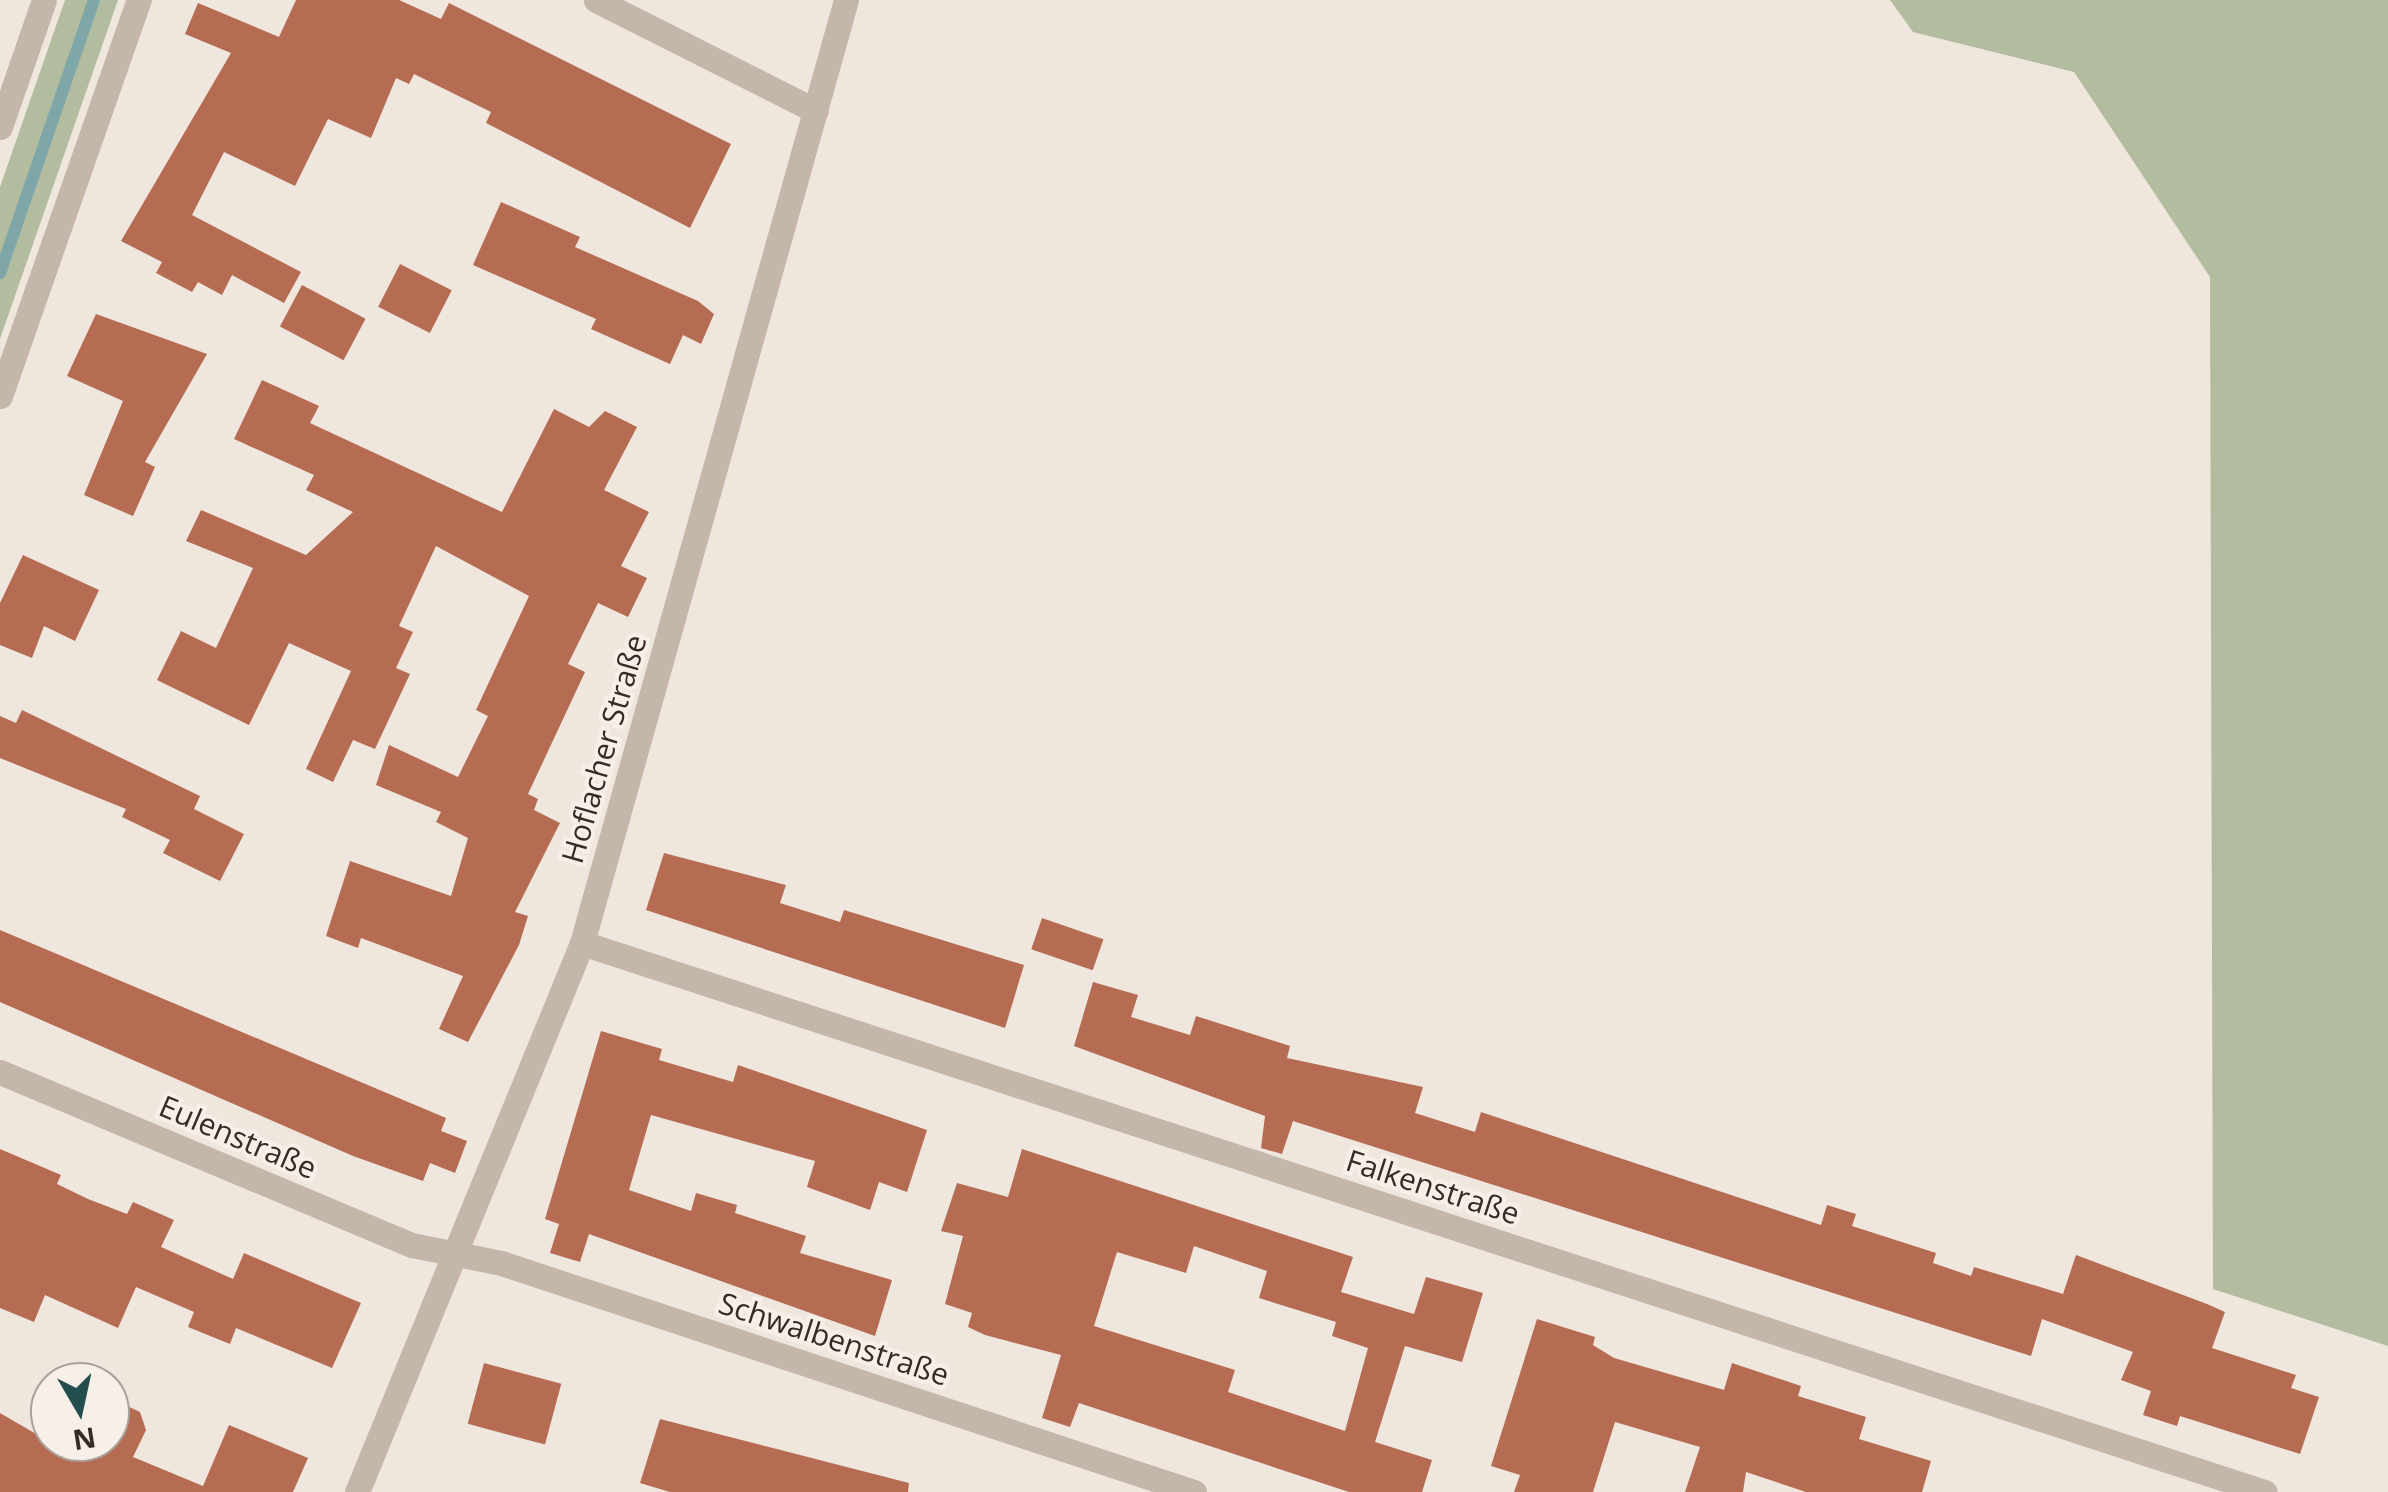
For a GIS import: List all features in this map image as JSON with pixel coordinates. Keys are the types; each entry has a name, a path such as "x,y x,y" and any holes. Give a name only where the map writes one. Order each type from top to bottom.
{"street":[{"path":"0,128 44,0"},
{"path":"0,396 139,0"},
{"path":"596,0 816,111"},
{"name":"Hoflacher Straße","path":"357,1492 582,943 846,0"},
{"name":"Falkenstraße","path":"582,943 2265,1492"},
{"name":"Eulenstraße","path":"0,1072 412,1245 454,1252"},
{"name":"Schwalbenstraße","path":"454,1252 1194,1492"}],"green space":[{"path":"65,0 118,0 0,339 0,187"},
{"path":"1890,0 2388,0 2388,1346 2213,1289 2210,277 2074,72 1913,32"}],"building":[{"path":"296,0 399,0 441,19 449,3 731,144 690,228 486,123 491,112 414,74 409,84 396,78 371,138 328,119 295,186 224,152 192,215 301,272 284,303 232,275 222,295 198,282 192,292 156,273 162,262 121,241 231,53 185,34 198,3 279,37"},
{"path":"501,202 580,237 575,247 698,301 714,314 701,344 683,335 670,364 591,329 596,319 473,265"},
{"path":"400,264 452,290 430,333 378,307"},
{"path":"302,285 366,319 344,360 280,326"},
{"path":"96,314 207,354 145,462 155,467 133,516 84,495 123,401 67,376"},
{"path":"262,380 319,406 310,423 502,512 554,409 589,427 605,411 637,427 604,490 649,512 621,566 647,578 628,617 598,603 568,664 585,672 528,794 538,799 534,810 560,823 515,912 528,916 519,945 468,1042 439,1029 463,976 361,938 358,948 326,936 350,861 451,896 468,838 436,822 441,812 376,785 389,745 458,777 488,716 476,710 529,596 436,546 399,626 413,632 396,668 410,674 375,749 353,740 333,782 306,769 351,671 289,643 249,725 157,680 181,631 216,648 253,568 186,541 201,510 306,555 353,512 306,490 314,475 234,439"},
{"path":"23,555 99,590 75,641 44,626 32,658 0,645 0,603"},
{"path":"22,710 200,796 194,809 244,834 220,881 163,853 170,840 122,817 126,809 0,758 0,716 16,723"},
{"path":"664,853 786,885 780,903 840,922 844,910 1024,965 1005,1028 646,910"},
{"path":"1042,918 1103,939 1093,970 1031,949"},
{"path":"0,930 446,1118 441,1131 467,1141 455,1173 430,1163 423,1181 353,1156 0,1002"},
{"path":"1093,982 1138,995 1131,1017 1190,1035 1196,1016 1290,1046 1287,1058 1423,1087 1415,1113 1475,1132 1481,1112 1821,1225 1827,1205 1856,1214 1852,1226 1936,1253 1933,1263 1971,1276 1974,1267 2063,1294 2076,1255 2207,1304 2225,1312 2212,1348 2296,1375 2291,1388 2319,1397 2300,1454 2180,1416 2177,1426 2143,1415 2151,1391 2121,1380 2133,1352 2042,1319 2031,1356 1293,1121 1282,1154 1261,1148 1265,1116 1074,1046"},
{"path":"601,1031 662,1049 659,1060 733,1082 738,1065 927,1130 907,1192 879,1182 870,1210 807,1187 815,1161 651,1115 629,1190 691,1211 696,1193 737,1205 735,1213 806,1236 800,1253 892,1280 875,1336 589,1234 580,1262 550,1253 559,1224 545,1219"},
{"path":"0,1149 61,1175 57,1184 88,1199 127,1214 133,1202 174,1220 161,1247 233,1279 244,1253 361,1303 332,1368 236,1328 230,1344 188,1327 194,1312 136,1287 118,1328 45,1295 34,1322 0,1308"},
{"path":"1022,1149 1353,1257 1341,1292 1414,1314 1426,1277 1483,1293 1462,1362 1405,1346 1375,1442 1432,1460 1422,1492 1349,1492 1079,1403 1070,1427 1042,1418 1061,1355 985,1335 968,1327 972,1313 945,1304 963,1236 941,1231 957,1183 1008,1197","holes":["1194,1246 1267,1271 1259,1298 1336,1322 1332,1336 1368,1348 1345,1431 1228,1392 1235,1370 1094,1326 1117,1252 1186,1273"]},
{"path":"1537,1319 1595,1337 1593,1345 1614,1358 1724,1390 1732,1363 1801,1386 1798,1396 1866,1417 1859,1439 1931,1461 1922,1492 1806,1492 1746,1472 1743,1492 1685,1492 1700,1447 1615,1422 1593,1492 1514,1492 1520,1475 1491,1466"},
{"path":"484,1363 561,1384 545,1445 468,1424"},
{"path":"130,1407 140,1412 146,1430 133,1457 203,1486 229,1425 308,1458 293,1492 0,1492 0,1413 30,1430 30,1462 130,1462"},
{"path":"660,1419 909,1483 908,1492 670,1492 640,1483"}],"waterway":[{"path":"0,273 94,0"}]}
